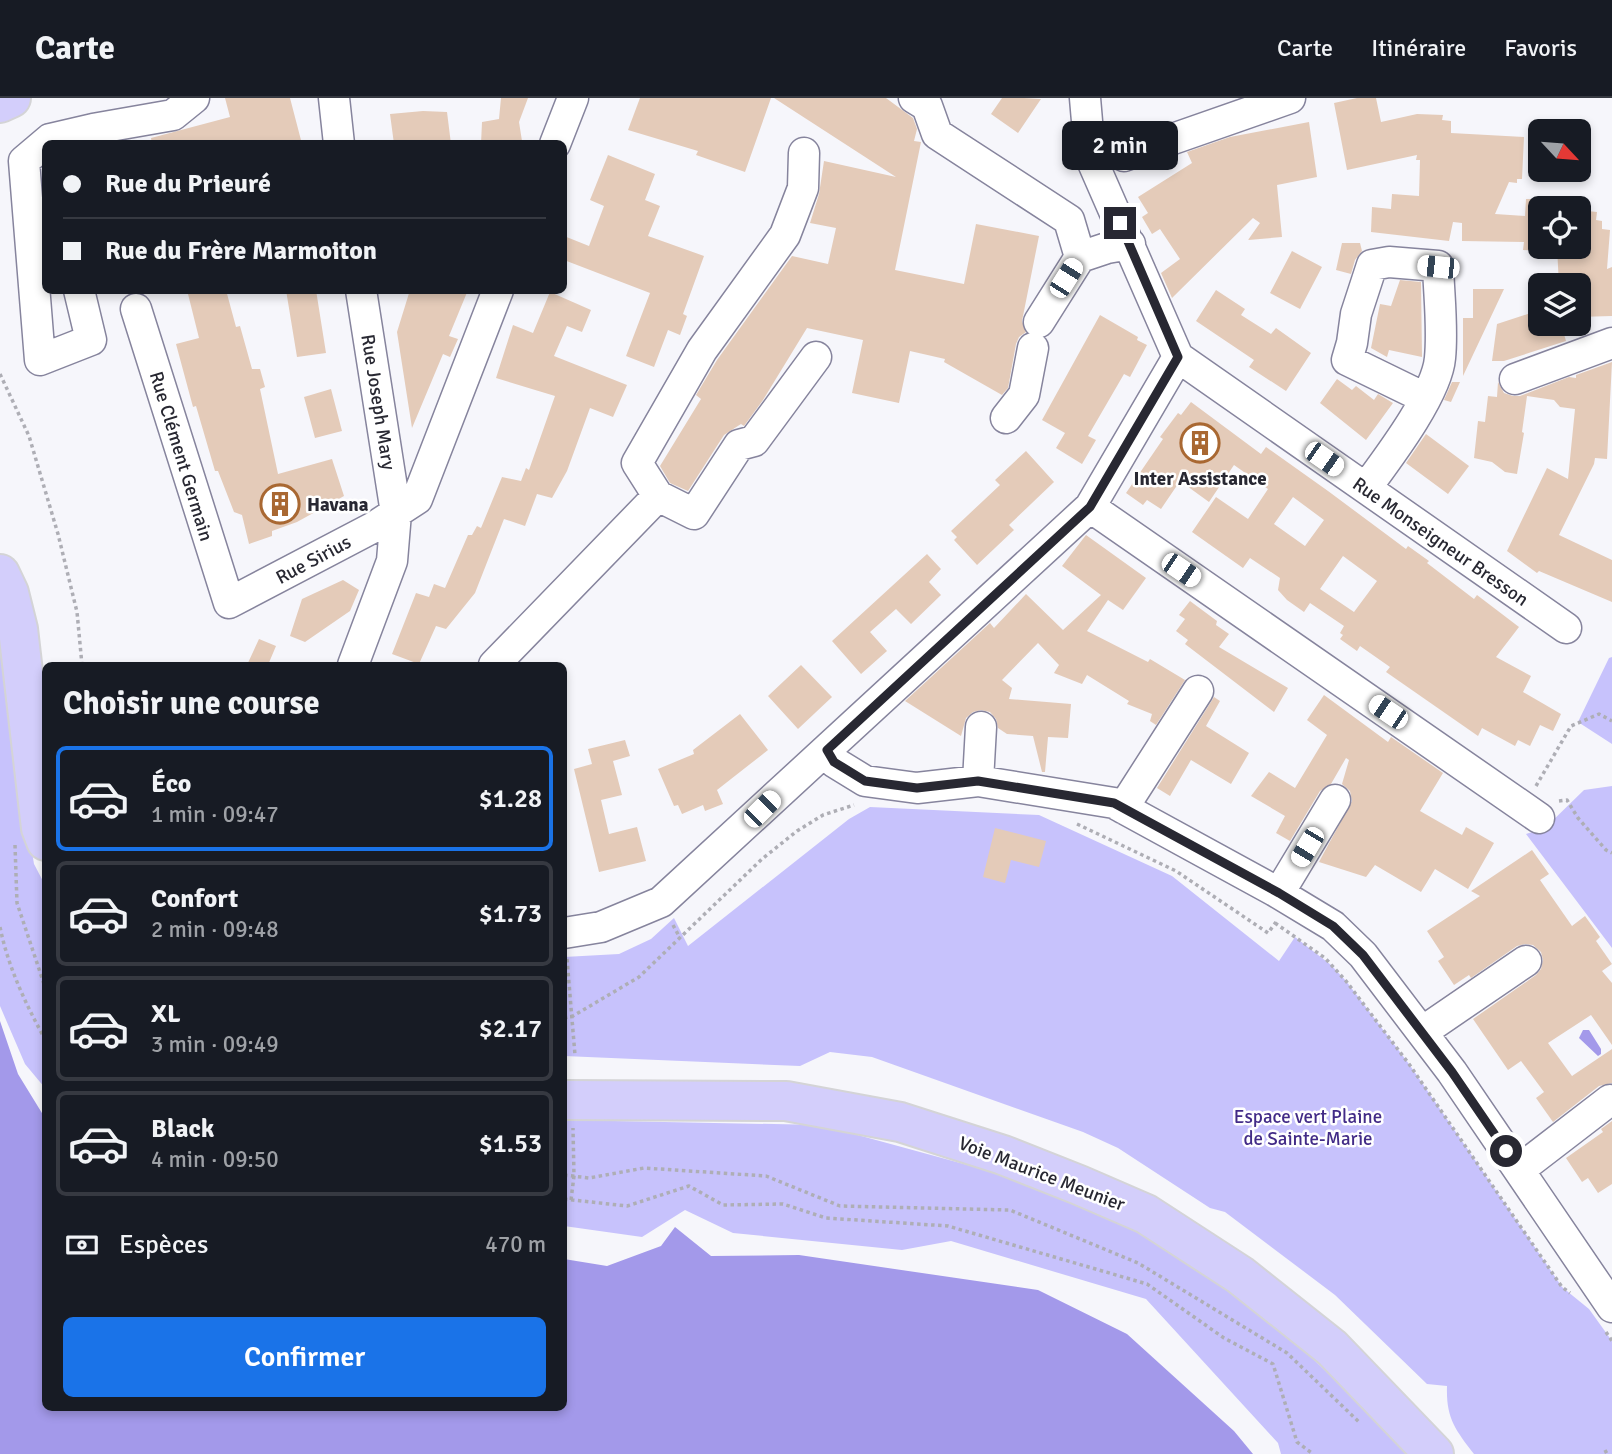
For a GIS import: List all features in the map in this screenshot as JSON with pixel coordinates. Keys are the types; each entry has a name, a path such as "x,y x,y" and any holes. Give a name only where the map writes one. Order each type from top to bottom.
{"main road":[{"path":"0,103 11,98"},
{"path":"0,575 9,593 18,629 42,831"},
{"name":"Voie Maurice Meunier","path":"568,1110 786,1101 900,1122 1003,1155 1079,1185 1146,1214 1240,1275 1332,1348 1434,1454"}],"street":[{"path":"60,140 95,136 173,115 194,98"},
{"path":"334,98 339,140"},
{"path":"557,140 573,98"},
{"path":"914,98 927,106 937,134 1069,220 1080,257"},
{"path":"567,944 661,902 1090,507 1178,357 1090,156 1085,98"},
{"path":"1101,180 1124,156 1290,98"},
{"path":"1088,132 1124,156"},
{"path":"42,148 24,161 39,288 40,360 91,340 80,294"},
{"path":"804,153 803,188 785,235 702,350 637,463 659,496 694,514 739,444 754,441 816,357"},
{"path":"1006,418 1024,395 1036,335 1080,257 1130,244"},
{"path":"1366,488 1400,442 1425,398 1440,360 1438,267 1389,262 1372,265 1356,314 1347,360 1425,398"},
{"name":"Rue Joseph Mary","path":"354,662 392,561 396,513 362,294"},
{"name":"Rue Sirius","path":"229,603 417,499 496,294"},
{"name":"Rue Clément Germain","path":"136,309 229,603"},
{"path":"1515,379 1612,343"},
{"name":"Rue Monseigneur Bresson","path":"1178,357 1566,628"},
{"path":"497,662 659,496"},
{"path":"1090,507 1532,812"},
{"path":"1123,808 1198,691"},
{"path":"978,781 981,727"},
{"path":"827,750 834,762 864,793"},
{"path":"775,796 819,783 864,793 978,781 1114,803 1281,905 1333,926 1363,955 1452,1072 1519,1170 1608,1319"},
{"path":"1281,905 1335,800"},
{"path":"1422,1032 1526,961"},
{"path":"1519,1170 1611,1100"}],"path":[{"path":"0,374 29,436 58,534 77,612 82,662"},
{"path":"1532,812 1552,756 1571,726 1599,715 1612,721"},
{"path":"567,1017 639,977 762,859 797,831 823,815 850,806 864,793"},
{"path":"1532,812 1567,800 1578,818 1612,853"},
{"path":"1070,821 1107,836 1176,871 1268,933 1281,905 1346,981 1409,1064 1562,1287 1574,1296"},
{"path":"0,927 5,951 42,1034"},
{"path":"567,963 575,1055"},
{"path":"568,1110 574,1176 571,1200"},
{"path":"567,1175 589,1178 644,1168 766,1176 840,1206 1010,1210 1138,1263 1287,1353 1363,1426"},
{"path":"567,1199 628,1206 688,1186 723,1205 783,1204 826,1218 948,1226 1147,1284 1224,1338 1273,1364 1297,1442 1312,1454"},
{"path":"1608,1319 1612,1340"}],"green space":[{"path":"0,629 34,864 42,879 42,1084 25,1064 0,1006"},
{"path":"1612,657 1612,744 1578,722 1609,658"},
{"path":"1612,786 1612,948 1526,834 1545,828 1584,790"},
{"name":"Espace vert Plaine de Sainte-Marie","path":"870,807 1039,815 1172,876 1279,961 1295,937 1331,965 1409,1064 1562,1287 1589,1309 1612,1341 1612,1454 1474,1454 1453,1423 1448,1407 1447,1386 1427,1384 1335,1295 1225,1212 1210,1208 1118,1148 1083,1132 872,1057 830,1052 800,1066 567,1056 567,957 619,954 651,939 674,918 688,946 849,819"},
{"path":"567,1120 821,1125 1078,1195 1254,1302 1412,1454 1281,1454 1278,1443 1146,1299 951,1241 902,1250 733,1233 685,1210 642,1237 567,1226"}],"shaded area":[{"path":"0,1021 18,1074 42,1113 42,1411 567,1411 567,1259 607,1266 661,1246 675,1227 711,1256 799,1255 1038,1290 1127,1334 1234,1431 1253,1454 0,1454"},
{"path":"1583,1030 1589,1030 1601,1049 1598,1056 1579,1038"}],"building":[{"path":"225,98 290,98 301,140 151,140 151,138 230,117"},
{"path":"501,98 528,98 519,122 522,140 481,140 482,122 499,119"},
{"path":"640,98 771,98 745,172 696,155 698,151 628,130"},
{"path":"774,98 886,98 913,118 917,129 914,141 921,142 895,270 964,284 976,224 1039,236 1022,321 1026,332 1019,337 1016,344 1008,388 1002,395 944,362 945,359 910,351 899,403 852,393 863,340 807,328 763,400 744,426 741,424 724,435 688,491 670,483 660,466 701,399 696,395 717,360 792,256 828,264 836,228 810,223 819,194 824,161 896,177"},
{"path":"1002,98 1041,99 1018,133 991,114"},
{"path":"1357,98 1376,98 1381,122 1417,114 1443,115 1442,120 1451,121 1451,133 1524,137 1522,179 1517,179 1517,183 1509,182 1495,214 1525,216 1528,199 1528,250 1523,250 1524,242 1462,241 1462,223 1453,222 1449,241 1371,232 1372,207 1391,209 1392,194 1419,196 1420,160 1416,160 1417,155 1347,170 1334,103"},
{"path":"447,112 450,140 393,140 390,114"},
{"path":"1309,122 1317,177 1277,185 1282,237 1248,240 1260,223 1253,218 1172,298 1161,273 1180,259 1160,229 1152,234 1142,217 1148,213 1138,197 1192,163 1187,152 1230,137"},
{"path":"608,155 655,174 645,200 660,206 648,236 704,256 683,314 687,316 680,335 668,330 654,367 626,356 650,293 567,261 567,237 589,246 604,206 590,200"},
{"path":"1591,211 1597,212 1596,220 1602,221 1602,229 1610,230 1607,269 1612,267 1612,316 1591,317 1591,273 1558,273 1558,259 1591,259"},
{"path":"1342,243 1360,243 1362,251 1355,260 1351,274 1336,270"},
{"path":"1292,251 1322,267 1300,309 1270,293"},
{"path":"1400,280 1421,282 1422,357 1389,350 1387,357 1371,348 1380,304 1391,306"},
{"path":"1473,289 1504,289 1463,376 1463,318 1473,318"},
{"path":"1216,290 1245,309 1241,315 1271,334 1276,328 1311,353 1286,391 1249,367 1254,360 1196,321"},
{"path":"188,294 227,294 236,327 240,326 252,369 260,369 265,387 260,389 278,474 332,459 344,496 297,522 272,531 272,536 249,544 242,515 234,512 218,471 215,471 196,406 193,407 176,344 199,338"},
{"path":"287,294 317,294 326,353 297,357"},
{"path":"409,294 466,294 449,336 458,339 450,357 443,354 412,428 397,332"},
{"path":"549,294 591,310 582,332 567,326 554,356 627,385 613,417 590,408 567,471 552,498 537,494 525,526 504,519 475,593 446,629 436,626 420,662 392,654 416,593 429,597 434,584 445,588 468,535 472,535 477,526 481,528 502,477 521,481 526,468 529,470 555,396 496,378 513,325 533,333"},
{"path":"1528,314 1528,336 1565,336 1566,341 1504,361 1492,361 1497,324"},
{"path":"1100,315 1147,345 1130,377 1124,374 1088,436 1096,440 1082,464 1056,448 1065,433 1042,420"},
{"path":"1612,362 1607,459 1595,458 1559,535 1612,560 1612,602 1539,571 1537,573 1507,551 1547,468 1568,479 1575,409 1560,407 1554,400 1527,396 1517,474 1505,472 1492,462 1474,458 1478,421 1485,422 1488,396 1497,397 1498,382 1504,393 1520,396 1569,377 1576,378 1576,375"},
{"path":"1337,379 1352,390 1356,386 1374,400 1378,394 1393,403 1366,440 1320,403"},
{"path":"1452,382 1460,382 1451,402 1444,400"},
{"path":"331,389 342,431 315,438 304,397"},
{"path":"1191,402 1261,454 1266,447 1406,549 1408,546 1429,561 1427,563 1474,599 1477,595 1519,627 1496,657 1531,676 1523,692 1561,714 1553,731 1540,725 1530,746 1518,740 1515,746 1482,728 1478,736 1386,672 1390,667 1360,646 1357,651 1340,639 1344,626 1310,603 1304,612 1287,600 1278,590 1280,578 1250,558 1243,568 1192,532 1216,497 1248,519 1268,489 1234,465 1209,502 1180,481 1161,509 1147,500 1143,505 1126,493 1163,439 1160,437 1178,413 1181,415","holes":["1293,497 1324,520 1305,546 1274,524","1343,556 1377,581 1354,612 1320,589"]},
{"path":"1426,434 1469,466 1448,494 1406,463"},
{"path":"1026,451 1054,482 1009,525 1014,530 977,565 954,540 957,537 951,531 1000,485 995,480"},
{"path":"1086,535 1146,578 1123,610 1108,600 1087,631 1148,662 1150,659 1185,680 1156,725 1150,721 1152,714 1127,704 1129,701 1087,675 1082,684 1054,673 1059,665 1038,643 1002,680 1012,688 1009,699 1071,704 1068,738 1048,737 1045,772 1042,772 1033,736 1007,734 998,728 996,719 990,712 973,712 966,718 961,736 905,701 990,623 994,628 1026,594 1063,630 1101,595 1062,566"},
{"path":"927,554 941,569 929,582 941,595 911,624 896,609 870,632 887,651 861,674 832,641"},
{"path":"343,580 359,590 350,611 305,642 290,636 302,599"},
{"path":"1190,601 1217,621 1216,625 1229,634 1219,647 1288,688 1274,712 1185,644 1188,640 1176,631 1185,619 1179,615"},
{"path":"259,639 276,646 269,662 248,662"},
{"path":"801,665 832,697 798,729 768,696"},
{"path":"1324,695 1388,742 1391,737 1443,773 1420,811 1462,835 1466,827 1494,843 1468,889 1435,869 1421,892 1375,865 1366,877 1319,862 1352,801 1350,791 1342,784 1349,760 1346,758 1331,784 1320,791 1290,841 1276,833 1285,816 1251,796 1269,772 1295,788 1327,735 1307,720"},
{"path":"1214,697 1220,701 1206,726 1249,753 1231,784 1191,760 1170,796 1157,788"},
{"path":"740,714 768,750 717,790 723,804 705,811 703,805 682,814 678,805 674,806 658,769 694,754 693,750"},
{"path":"625,740 630,756 613,761 622,795 601,800 609,834 637,827 646,861 599,872 574,769 592,764 588,749"},
{"path":"995,828 1046,841 1039,867 1011,860 1005,883 983,877"},
{"path":"1532,850 1549,874 1540,880 1572,926 1585,916 1600,937 1596,941 1612,964 1602,971 1612,983 1612,1045 1591,1015 1548,1043 1572,1076 1612,1049 1612,1083 1599,1086 1553,1122 1536,1098 1544,1092 1521,1061 1508,1070 1473,1019 1536,975 1543,960 1541,952 1533,945 1517,946 1471,978 1469,975 1454,985 1438,961 1444,957 1427,931 1480,896 1471,891"},
{"path":"1612,1121 1612,1184 1598,1193 1588,1178 1582,1182 1566,1158 1603,1132 1601,1129"}],"place":[{"name":"Inter Assistance","path":"1200,443"},
{"name":"Havana","path":"280,504"}],"route":[{"path":"1120,223 1178,357 1090,507 827,750 834,762 865,781 917,788 978,781 1114,803 1279,893 1333,926 1363,955 1452,1072 1506,1151"}]}
